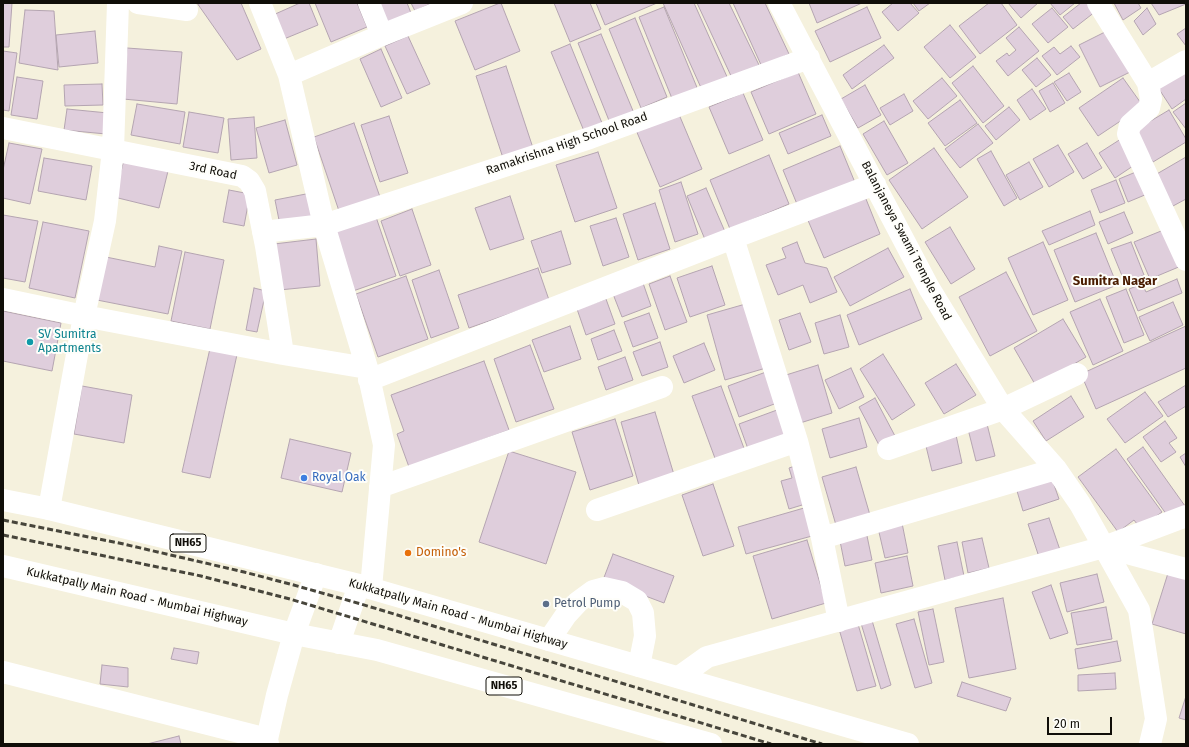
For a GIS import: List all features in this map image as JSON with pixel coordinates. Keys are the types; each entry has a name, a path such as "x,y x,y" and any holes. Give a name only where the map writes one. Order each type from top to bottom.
{"main road":[{"path":"49,509 84,316 104,221 112,150 118,3"},
{"path":"138,3 187,10"},
{"path":"260,3 290,75 324,225 368,374 384,445 380,487 365,587 339,643"},
{"path":"370,3 382,35"},
{"path":"290,75 382,35 462,3"},
{"name":"Balanjaneya Swami Temple Road","path":"779,3 929,288 1003,408 1056,469 1080,504 1139,610 1156,719 1150,744"},
{"path":"1098,3 1148,83 1151,99 1149,108 1130,125 1128,134 1186,260"},
{"name":"Ramakrishna High School Road","path":"262,232 324,225 590,138 809,58"},
{"path":"1148,83 1186,61"},
{"name":"3rd Road","path":"3,128 242,176 249,181 255,191 283,354"},
{"path":"3,299 283,354 368,374 875,184"},
{"path":"733,238 797,441 822,538 839,621"},
{"path":"888,449 1003,408 1077,374"},
{"path":"380,487 662,387"},
{"path":"597,510 797,441"},
{"path":"822,538 1056,469"},
{"name":"Kukkatpally Main Road - Mumbai Highway","path":"3,500 49,509 365,587 908,744"},
{"path":"679,677 707,657 1104,547 1186,516"},
{"path":"1104,547 1186,569"},
{"name":"Kukkatpally Main Road - Mumbai Highway","path":"3,566 294,634 377,650 711,744"},
{"path":"3,672 267,742 277,695 294,634 316,574"},
{"path":"550,640 566,615 578,602 593,591 604,588 622,592 637,600 643,613 645,636 639,666"}],"building":[{"path":"3,3 12,3 9,47 3,47"},
{"path":"197,3 241,3 261,49 237,60"},
{"path":"300,3 309,3 318,25 284,39 273,15"},
{"path":"315,3 357,3 367,27 331,42"},
{"path":"376,3 407,3 411,13 384,24"},
{"path":"411,3 432,3 415,11"},
{"path":"500,3 520,51 475,70 455,21"},
{"path":"554,3 590,3 601,29 570,42"},
{"path":"596,3 657,3 605,25"},
{"path":"663,3 694,3 728,79 702,90"},
{"path":"697,3 729,3 759,65 732,78"},
{"path":"733,3 765,3 789,54 762,67"},
{"path":"809,3 862,3 817,23"},
{"path":"893,3 910,3 919,13 898,31 882,12"},
{"path":"913,3 930,3 919,11"},
{"path":"989,3 1001,3 1017,25 980,54 959,26"},
{"path":"1008,3 1038,3 1021,18"},
{"path":"1050,3 1075,3 1060,15"},
{"path":"1081,3 1096,3 1100,8 1073,29 1063,17"},
{"path":"1114,3 1138,3 1141,8 1123,20"},
{"path":"1151,3 1186,3 1186,4 1159,15"},
{"path":"664,7 698,90 673,101 639,17"},
{"path":"867,7 881,38 830,62 815,31"},
{"path":"1052,8 1068,27 1048,43 1032,24"},
{"path":"1147,8 1156,24 1143,35 1134,21"},
{"path":"25,10 54,11 58,70 19,63"},
{"path":"635,18 667,97 641,108 609,29"},
{"path":"950,25 976,57 950,78 924,47"},
{"path":"1019,27 1039,51 1008,76 996,61 1007,53 1009,56 1016,50 1006,38"},
{"path":"1186,28 1186,46 1177,34"},
{"path":"1109,30 1130,72 1100,87 1079,45"},
{"path":"95,31 98,63 59,67 56,35"},
{"path":"601,34 636,118 612,128 578,43"},
{"path":"408,36 430,84 407,94 385,46"},
{"path":"570,44 602,123 584,131 551,52"},
{"path":"884,45 894,58 852,89 843,75"},
{"path":"1071,46 1080,57 1057,75 1042,56 1054,47 1060,54"},
{"path":"127,48 182,52 177,104 123,99"},
{"path":"381,49 402,98 381,107 360,59"},
{"path":"3,51 17,53 9,111 3,110"},
{"path":"1037,58 1051,75 1036,87 1022,70"},
{"path":"506,66 533,148 503,158 476,76"},
{"path":"973,66 1004,106 983,123 952,83"},
{"path":"1182,69 1186,74 1186,99 1172,109 1157,86"},
{"path":"798,72 816,114 769,134 751,92"},
{"path":"1069,73 1081,92 1067,101 1054,82"},
{"path":"17,77 43,81 37,119 11,115"},
{"path":"942,78 957,96 928,119 913,101"},
{"path":"1123,78 1143,106 1098,136 1079,108"},
{"path":"1053,83 1065,103 1050,112 1039,91"},
{"path":"102,84 103,105 65,106 64,85"},
{"path":"865,85 881,115 858,128 841,99"},
{"path":"1032,89 1046,109 1030,120 1017,100"},
{"path":"743,93 763,140 729,154 709,107"},
{"path":"904,94 913,111 890,125 880,108"},
{"path":"960,100 977,123 945,146 928,123"},
{"path":"1186,103 1186,129 1173,112"},
{"path":"137,104 185,112 180,144 131,135"},
{"path":"1009,107 1020,120 996,140 985,126"},
{"path":"67,109 108,113 106,134 64,130"},
{"path":"1169,110 1186,139 1186,142 1153,162 1134,131"},
{"path":"189,112 224,118 218,153 183,147"},
{"path":"678,112 702,169 660,187 636,130"},
{"path":"822,115 831,136 788,154 779,133"},
{"path":"389,116 408,173 380,182 361,125"},
{"path":"254,117 257,158 231,160 228,119"},
{"path":"285,120 297,165 269,173 256,128"},
{"path":"884,121 908,163 887,175 863,134"},
{"path":"354,123 380,197 339,211 314,137"},
{"path":"978,124 993,143 960,168 945,149"},
{"path":"1124,137 1139,162 1115,178 1099,153"},
{"path":"9,143 42,149 30,204 3,198 3,170"},
{"path":"1087,143 1102,168 1083,179 1068,154"},
{"path":"1058,145 1074,172 1049,187 1033,159"},
{"path":"840,146 856,185 799,209 783,170"},
{"path":"934,148 968,197 922,229 889,180"},
{"path":"991,151 1017,198 1004,206 977,159"},
{"path":"598,152 617,208 575,222 556,165"},
{"path":"769,155 789,204 730,229 710,180"},
{"path":"1186,157 1186,199 1173,206 1155,175"},
{"path":"44,158 92,166 86,200 38,191"},
{"path":"124,160 168,171 159,208 114,197"},
{"path":"1029,162 1043,187 1020,200 1006,175"},
{"path":"1143,169 1152,192 1128,202 1119,179"},
{"path":"1116,180 1125,203 1100,213 1091,190"},
{"path":"681,182 698,234 675,242 659,190"},
{"path":"706,188 726,234 706,242 687,196"},
{"path":"229,190 250,194 244,226 223,222"},
{"path":"311,193 316,217 280,225 275,200"},
{"path":"864,194 880,234 824,258 807,218"},
{"path":"510,196 524,239 490,250 475,208"},
{"path":"655,203 670,249 638,260 623,214"},
{"path":"412,209 431,265 400,276 381,221"},
{"path":"1090,211 1095,225 1049,245 1042,231"},
{"path":"1124,212 1133,233 1108,244 1099,222"},
{"path":"375,214 396,276 353,291 331,229"},
{"path":"3,215 38,221 25,282 3,278"},
{"path":"616,218 629,257 603,266 590,226"},
{"path":"43,222 89,231 75,298 29,288"},
{"path":"950,227 975,269 951,284 925,242"},
{"path":"1166,229 1181,266 1150,279 1134,242"},
{"path":"561,231 571,264 542,273 531,241"},
{"path":"1096,233 1117,285 1075,302 1054,250"},
{"path":"316,239 320,286 279,290 274,244"},
{"path":"797,242 805,263 827,268 837,292 810,303 803,285 778,295 766,265 786,258 782,248"},
{"path":"1043,242 1068,300 1033,315 1008,258"},
{"path":"1131,242 1144,275 1125,283 1111,249"},
{"path":"159,246 182,251 168,314 97,300 106,257 155,267"},
{"path":"888,248 904,277 850,306 834,277"},
{"path":"185,252 224,260 210,329 171,321"},
{"path":"712,266 725,305 690,317 677,278"},
{"path":"538,268 549,300 469,328 458,295"},
{"path":"439,270 459,328 431,338 412,280"},
{"path":"1006,272 1037,331 990,356 959,297"},
{"path":"406,276 428,339 378,357 356,294"},
{"path":"670,276 687,322 665,330 649,284"},
{"path":"1177,279 1182,293 1138,311 1129,289 1142,284 1146,292"},
{"path":"643,283 651,306 622,317 613,294"},
{"path":"254,288 266,291 257,332 246,330"},
{"path":"910,289 922,319 859,345 847,315"},
{"path":"1126,289 1144,335 1124,343 1106,297"},
{"path":"606,299 615,324 586,335 577,309"},
{"path":"1100,299 1123,351 1093,365 1070,312"},
{"path":"1173,302 1183,325 1150,341 1139,317"},
{"path":"749,303 766,368 725,380 707,315"},
{"name":"SV Sumitra Apartments","path":"3,311 61,323 52,371 3,361"},
{"path":"649,313 658,338 633,347 624,322"},
{"path":"800,313 811,342 789,350 779,320"},
{"path":"840,315 849,347 824,354 815,323"},
{"path":"1063,319 1086,357 1036,386 1014,348"},
{"path":"570,326 581,359 544,372 532,340"},
{"path":"1186,326 1186,368 1096,409 1081,374"},
{"path":"614,330 622,351 598,360 591,339"},
{"path":"660,342 668,367 642,376 633,352"},
{"path":"704,343 715,370 684,383 673,356"},
{"path":"211,344 238,350 210,478 182,472"},
{"path":"530,345 554,409 516,422 494,359"},
{"path":"883,354 915,405 892,420 860,369"},
{"path":"625,357 633,380 606,390 598,367"},
{"path":"484,361 509,430 409,467 397,434 404,431 391,395"},
{"path":"956,364 976,395 944,414 925,383"},
{"path":"818,365 832,413 800,423 786,375"},
{"path":"851,368 864,397 839,409 825,380"},
{"path":"766,372 777,403 739,417 728,386"},
{"path":"1186,385 1186,406 1168,417 1158,402"},
{"path":"82,386 132,395 124,443 74,434"},
{"path":"721,386 745,451 716,461 692,396"},
{"path":"1145,392 1163,416 1125,443 1107,419"},
{"path":"1071,396 1084,417 1046,441 1033,421"},
{"path":"875,398 895,436 879,445 859,407"},
{"path":"777,410 786,435 748,449 739,424"},
{"path":"655,412 675,478 640,489 621,422"},
{"path":"859,418 867,447 830,458 822,429"},
{"path":"615,419 633,476 590,490 572,432"},
{"path":"1165,421 1177,438 1169,443 1176,452 1161,462 1143,437"},
{"path":"987,424 995,456 976,461 968,429"},
{"path":"956,435 962,463 932,471 925,442"},
{"path":"290,439 351,453 342,492 281,478"},
{"path":"1143,447 1185,506 1169,518 1127,459"},
{"path":"1116,449 1162,512 1140,528 1134,520 1118,532 1078,477"},
{"path":"509,451 576,472 546,564 479,542"},
{"path":"1186,453 1186,467 1180,457"},
{"path":"801,464 812,502 789,509 781,481 792,478 789,468"},
{"path":"856,467 872,522 838,532 822,477"},
{"path":"1052,479 1059,499 1023,511 1017,491"},
{"path":"713,484 734,546 703,556 682,495"},
{"path":"804,508 812,536 746,554 738,527"},
{"path":"1049,518 1060,550 1039,557 1028,524"},
{"path":"902,523 908,553 885,558 878,528"},
{"path":"866,531 872,560 845,566 839,536"},
{"path":"982,538 989,568 968,573 962,542"},
{"path":"807,540 826,603 772,619 753,556"},
{"path":"957,542 964,576 945,580 938,546"},
{"path":"613,554 674,576 664,603 603,580"},
{"path":"907,556 913,586 881,593 875,563"},
{"path":"1169,570 1186,575 1186,634 1152,624"},
{"path":"1097,574 1104,602 1067,612 1060,583"},
{"path":"1051,585 1068,633 1050,639 1032,592"},
{"path":"1003,598 1016,669 969,678 955,608"},
{"path":"1106,607 1112,639 1077,645 1071,613"},
{"path":"933,609 944,662 929,665 918,612"},
{"path":"871,617 891,685 881,689 860,620"},
{"path":"914,619 932,683 915,688 896,624"},
{"path":"858,624 876,686 857,691 839,629"},
{"path":"1117,641 1121,661 1078,669 1075,649"},
{"path":"174,648 199,652 197,664 171,659"},
{"path":"102,665 128,668 128,687 100,684"},
{"path":"1115,673 1116,689 1078,691 1078,675"},
{"path":"962,682 1011,698 1006,711 957,696"},
{"path":"1186,696 1186,720 1179,718"},
{"path":"179,736 181,744 147,744"}],"railway":[{"path":"3,520 119,543 290,584 361,604 822,744"},
{"path":"3,535 201,576 290,599 771,744"}],"place":[{"name":"SV Sumitra Apartments","path":"30,342"},
{"name":"Royal Oak","path":"304,478"},
{"name":"Domino's","path":"408,553"},
{"name":"Petrol Pump","path":"546,604"}],"district":[{"name":"Sumitra Nagar","path":"1115,281"}]}
